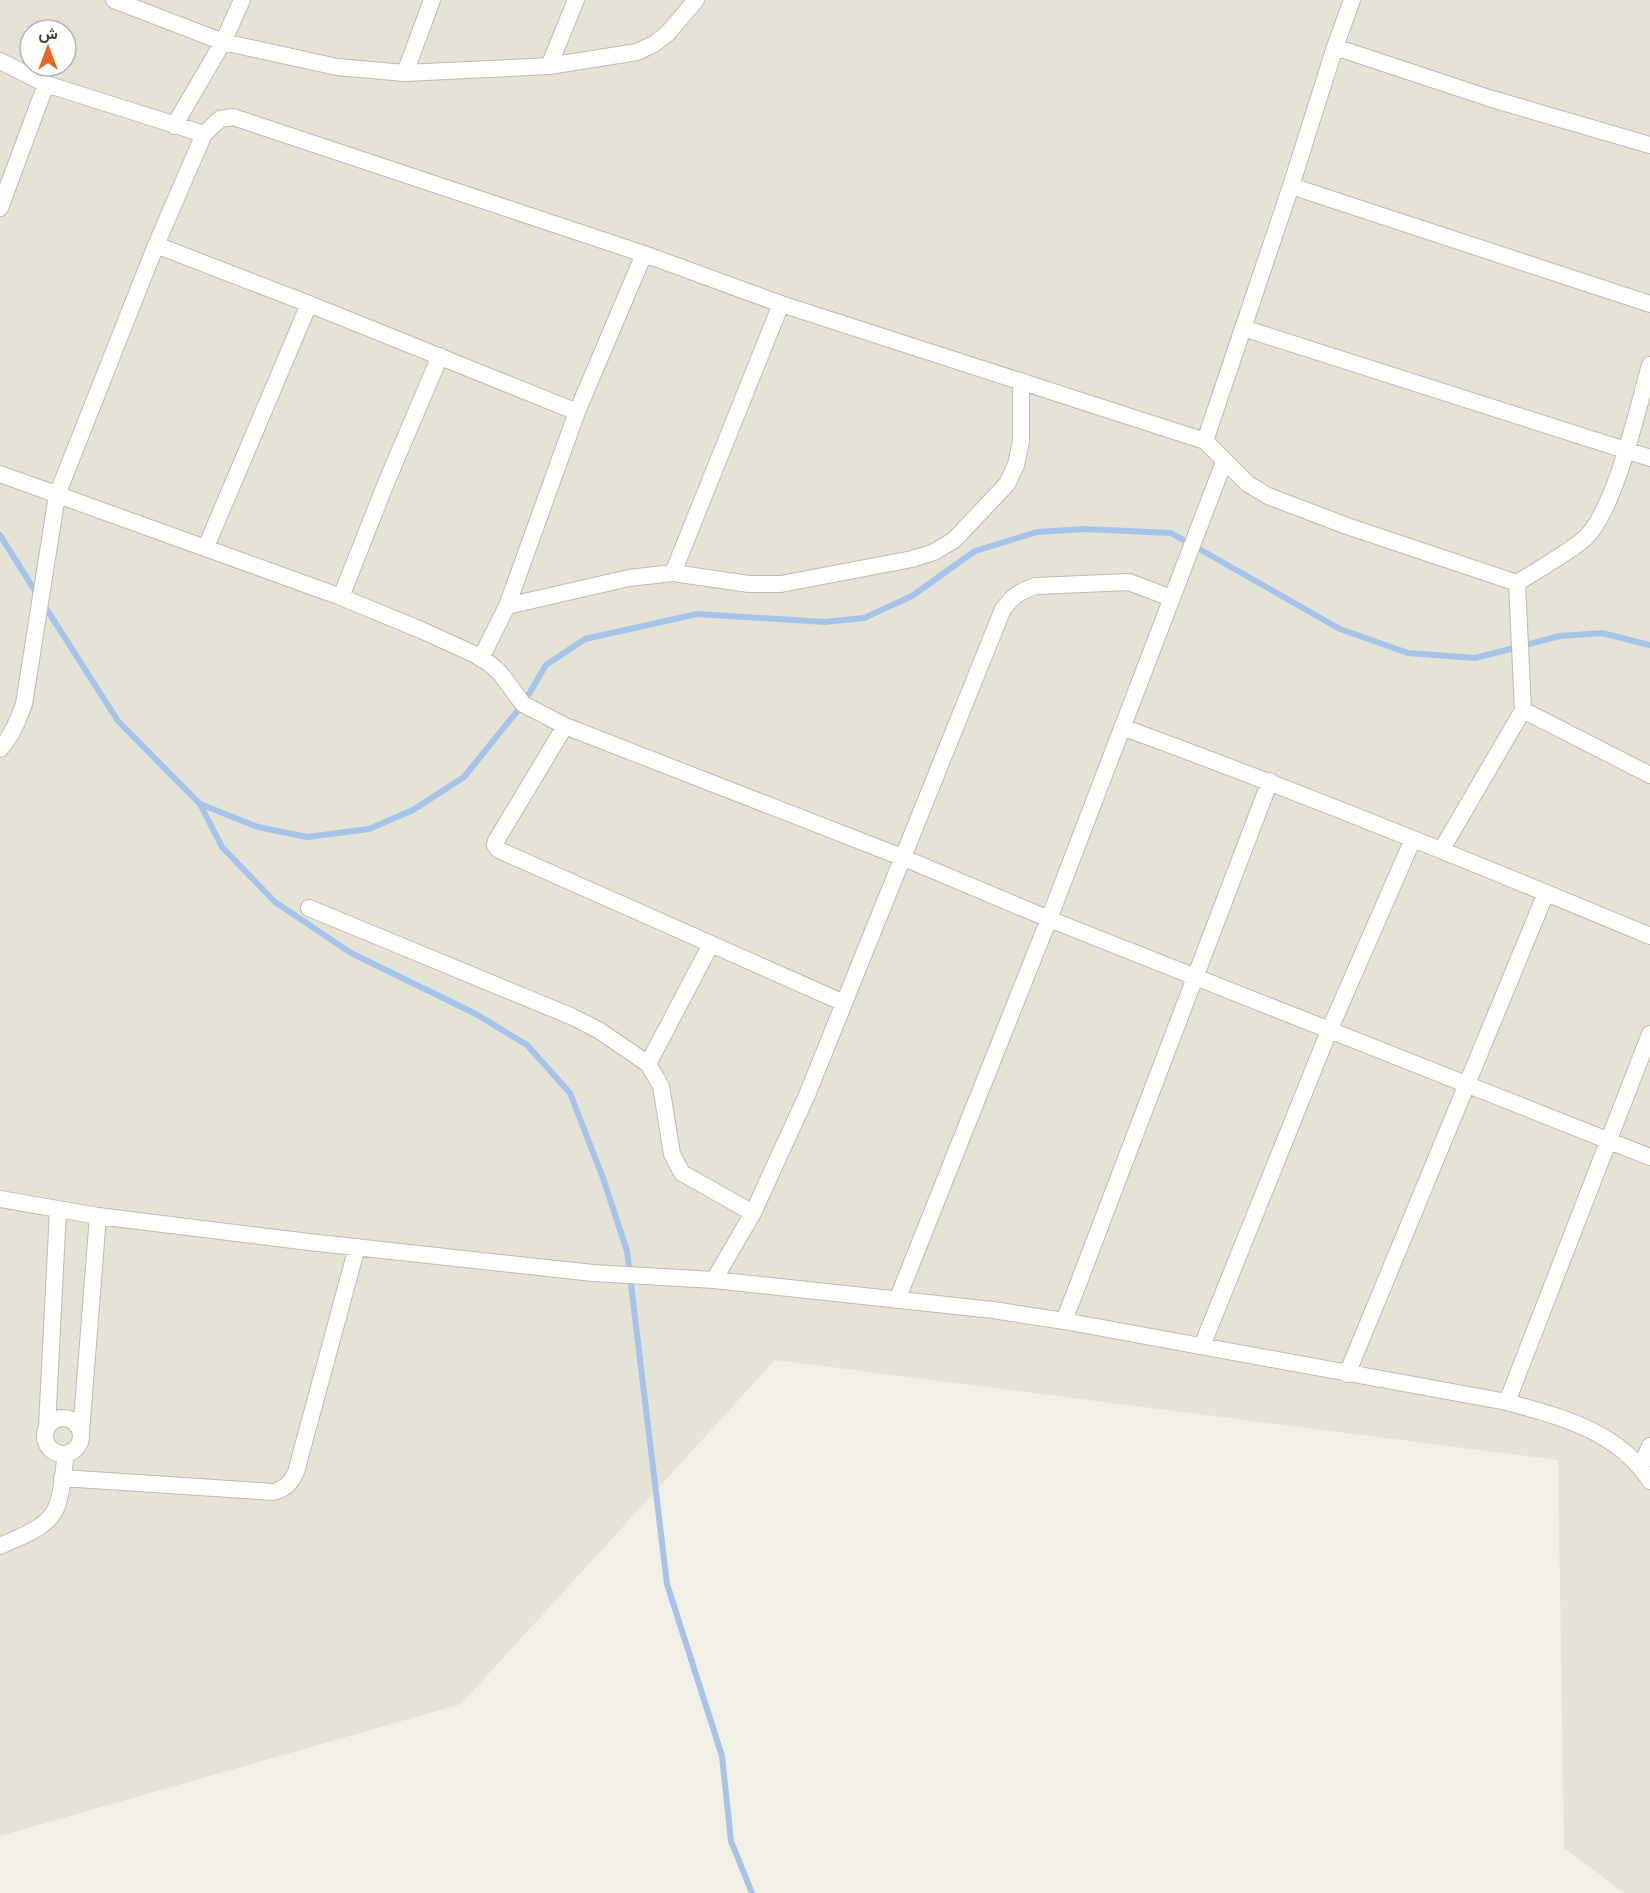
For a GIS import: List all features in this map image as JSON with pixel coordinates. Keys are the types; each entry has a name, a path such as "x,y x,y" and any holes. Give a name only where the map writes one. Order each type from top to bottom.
{"street":[{"path":"114,0 223,42 337,67 405,73 549,66 637,52 654,44 668,33 696,0"},
{"path":"174,126 223,42 242,0"},
{"path":"405,73 432,0"},
{"path":"549,66 576,0"},
{"path":"1205,441 1352,0"},
{"path":"1335,47 1492,99 1650,145"},
{"path":"0,62 46,84 204,134"},
{"path":"0,208 46,84"},
{"path":"0,749 8,741 24,704 57,495 156,245 204,134 220,119 233,117 644,254 781,304 1205,441 1248,484 1268,496 1347,526 1517,583"},
{"path":"1291,186 1650,304"},
{"path":"156,245 577,412"},
{"path":"481,658 507,606 577,412 644,254"},
{"path":"206,548 309,304"},
{"path":"673,573 781,304"},
{"path":"1243,328 1650,458"},
{"path":"341,597 440,356"},
{"path":"1517,583 1584,539 1596,524 1607,503 1625,451 1650,365"},
{"path":"507,606 629,578 673,573 749,584 781,584 912,560 934,552 954,540 1007,484 1016,465 1021,441 1021,381"},
{"path":"897,1300 1048,919 1224,462"},
{"path":"0,474 341,597 421,630 481,658 500,673 523,704 565,726 904,858 1048,919 1650,1157"},
{"path":"714,1280 753,1213 807,1095 1004,609 1011,598 1035,586 1119,582 1138,585 1171,598"},
{"path":"1442,849 1523,710 1517,583"},
{"path":"1523,710 1650,776"},
{"path":"565,726 496,841 497,848 843,1003"},
{"path":"1122,727 1270,781 1442,849 1650,936"},
{"path":"1064,1321 1270,781"},
{"path":"1202,1346 1329,1030 1413,839"},
{"path":"1347,1374 1546,893"},
{"path":"309,908 573,1017 648,1064 661,1086 672,1154 682,1173 753,1213"},
{"path":"648,1064 711,944"},
{"path":"1507,1402 1650,1034"},
{"path":"0,1199 98,1216 357,1247 593,1273 714,1280 993,1310 1064,1321 1507,1402 1593,1430 1641,1466 1650,1481"},
{"path":"58,1210 45,1440 48,1446 59,1454 66,1454 78,1447 81,1433 98,1216"},
{"path":"62,1478 274,1492 285,1489 296,1472 357,1247"},
{"path":"47,1427 58,1418 66,1418 78,1426 81,1433"},
{"path":"1641,1466 1650,1446"},
{"path":"0,1546 37,1528 54,1512 58,1504 66,1454"}],"shaded area":[{"path":"0,0 1650,0 1650,1893 1625,1893 1564,1848 1558,1460 775,1360 461,1704 0,1836"}],"waterway":[{"path":"200,804 258,827 307,837 369,829 413,810 464,777 523,704 546,665 585,639 697,614 825,622 864,618 912,596 975,551 1037,532 1084,529 1171,533 1340,629 1408,653 1475,658 1560,636 1602,633 1650,645"},
{"path":"0,535 37,594"},
{"path":"44,605 118,721 200,804 222,847 275,902 351,953 476,1014 527,1045 570,1093 603,1178 627,1251 667,1584 722,1756 731,1841 752,1893"}]}
